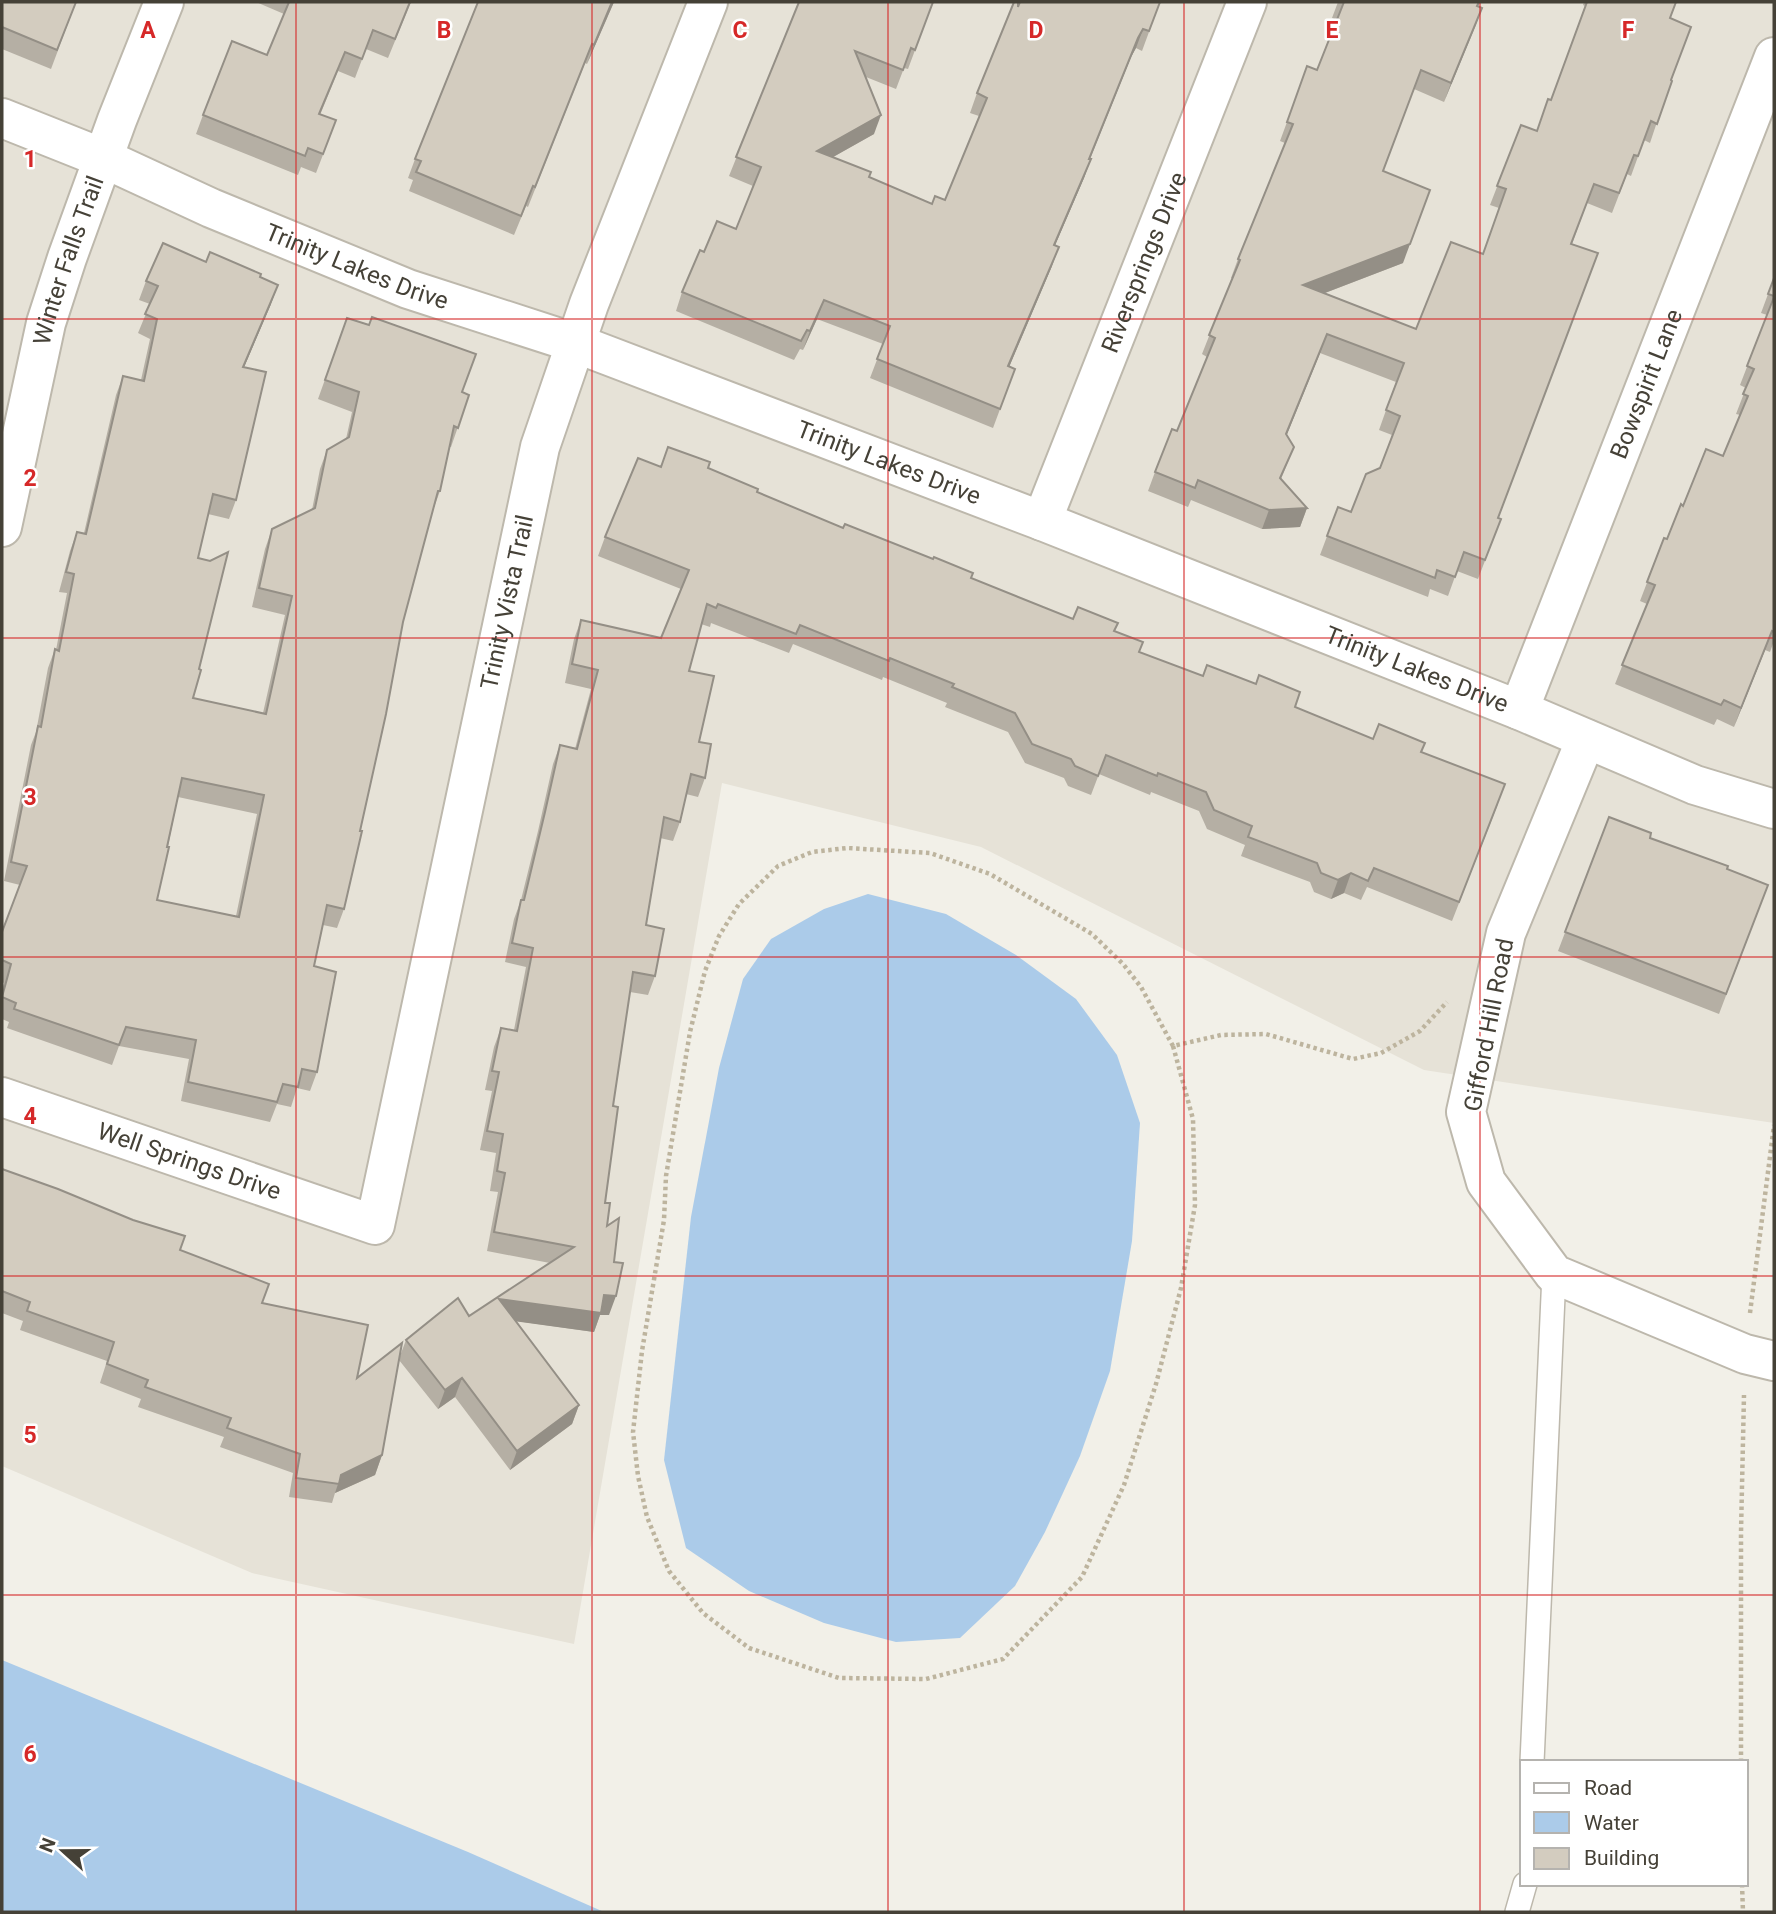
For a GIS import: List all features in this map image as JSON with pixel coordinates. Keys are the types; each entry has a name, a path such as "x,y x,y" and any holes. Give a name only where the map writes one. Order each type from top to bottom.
{"street":[{"name":"Winter Falls Trail","path":"2,527 46,323 117,120 164,2"},
{"name":"Trinity Vista Trail","path":"375,1225 540,447 575,343 708,2"},
{"name":"Riversprings Drive","path":"1042,522 1247,2"},
{"name":"Bowspirit Lane","path":"1519,710 1774,57"},
{"name":"Trinity Lakes Drive","path":"2,118 105,159 211,208 408,289 575,343 1042,522 1519,710 1695,785 1774,809"},
{"name":"Gifford Hill Road","path":"1554,1274 1486,1182 1466,1112 1506,933 1586,739"},
{"name":"Well Springs Drive","path":"2,1097 375,1225"},
{"path":"1554,1274 1759,1358"}],"lane":[{"path":"1532,1760 1554,1274"},
{"path":"1517,1912 1524,1886"}],"path":[{"path":"847,848 930,853 990,874 1092,934 1123,964 1141,987 1173,1046 1193,1119 1195,1205 1181,1288 1156,1384 1124,1485 1082,1577 1003,1659 926,1679 839,1678 749,1648 703,1613 669,1571 647,1517 638,1476 633,1432 642,1351 664,1220 666,1176 690,1032 705,971 719,936 739,904 778,866 813,852 847,848"},
{"path":"1173,1046 1221,1035 1266,1034 1353,1059 1381,1053 1420,1031 1453,996"},
{"path":"1741,1760 1741,1532 1759,1358 1774,1125"},
{"path":"1742,1886 1743,1912"}],"shaded area":[{"path":"2,2 1774,2 1774,1123 1424,1070 981,847 722,783 574,1644 252,1573 2,1466"}],"water":[{"path":"868,894 946,914 1016,955 1076,999 1117,1055 1140,1123 1132,1241 1110,1371 1080,1456 1045,1532 1015,1586 960,1638 896,1642 824,1623 749,1591 686,1548 664,1460 691,1217 719,1068 743,979 771,939 824,909"},
{"path":"2,1660 468,1852 604,1912 2,1912"}],"building":[{"path":"2,2 76,2 57,50 2,27"},
{"path":"289,2 410,2 395,39 373,30 362,59 345,52 319,114 336,120 323,154 308,148 305,156 203,115 232,41 267,55"},
{"path":"478,2 612,2 521,216 416,172 421,161 415,159"},
{"path":"799,2 933,2 915,50 911,48 903,70 855,51 881,115 817,151 871,172 869,177 932,204 935,196 945,200 987,98 977,93 1014,2 1018,2 1018,7 1020,2 1160,2 1149,31 1143,29 1138,38 1054,245 1059,247 1008,366 1015,369 1000,409 877,359 890,326 824,300 810,331 807,330 801,341 682,292 700,250 704,252 717,221 736,229 761,167 736,157"},
{"path":"1344,2 1479,2 1477,6 1482,8 1451,83 1421,70 1383,171 1430,190 1410,244 1303,285 1416,329 1451,242 1483,254 1506,189 1497,186 1521,125 1537,131 1587,2 1676,2 1670,18 1691,27 1657,124 1651,121 1638,156 1634,155 1619,193 1594,184 1571,244 1598,253 1498,518 1501,519 1485,560 1464,552 1455,577 1437,570 1435,578 1327,536 1338,507 1351,512 1366,474 1380,468 1400,416 1386,410 1404,363 1327,334 1286,434 1294,447 1280,478 1307,508 1269,510 1198,480 1195,488 1155,472 1172,429 1177,431 1215,338 1209,335 1293,124 1287,122 1307,66 1317,70"},
{"path":"163,243 206,262 210,252 261,274 260,277 278,285 243,367 266,372 236,500 213,494 198,558 210,561 228,552 193,698 266,714 292,596 259,588 272,529 315,508 327,450 349,437 359,392 325,380 347,318 369,325 372,317 476,354 462,392 469,395 458,428 454,426 440,491 403,622 344,909 327,905 314,966 336,972 317,1072 302,1069 298,1087 283,1084 277,1102 188,1082 196,1040 126,1027 119,1045 14,1009 16,1003 2,997 11,964 2,960 2,932 27,866 11,862 38,726 41,727 55,649 59,651 74,574 66,572 77,532 86,534 123,376 144,381 157,319 145,314 158,286 146,281","holes":["182,778 264,795 239,917 157,900"]},
{"path":"1774,278 1774,296 1768,294"},
{"path":"1774,297 1774,632 1772,631 1741,708 1724,700 1721,705 1622,665 1655,585 1647,582 1664,538 1667,539 1681,504 1683,506 1706,449 1723,456 1748,396 1743,394 1754,369 1747,366"},
{"path":"668,447 710,462 708,468 758,489 757,492 843,528 845,524 933,559 934,557 973,573 971,578 1073,619 1078,607 1118,623 1114,631 1143,642 1139,652 1203,676 1207,665 1256,684 1259,675 1300,692 1295,707 1373,739 1379,724 1425,743 1421,752 1505,784 1459,902 1374,868 1368,881 1351,873 1338,880 1321,873 1317,863 1248,837 1252,826 1214,810 1206,792 1106,755 1098,776 1075,766 1071,759 1032,744 1015,713 952,687 954,684 800,625 796,634 718,604 716,608 707,604 689,671 714,676 699,742 711,744 705,778 691,774 680,822 664,817 646,925 664,929 655,976 633,972 613,1106 618,1107 605,1203 610,1203 607,1226 619,1218 614,1262 623,1263 616,1296 604,1295 601,1313 499,1299 579,1405 517,1451 462,1378 445,1390 406,1340 458,1298 469,1316 574,1247 494,1232 505,1173 497,1171 503,1134 487,1131 499,1072 492,1071 501,1028 517,1031 533,948 512,943 560,745 577,749 598,670 572,664 581,620 661,638 689,570 605,537 638,458 661,467"},
{"path":"1609,817 1651,833 1650,838 1728,866 1727,869 1768,885 1726,994 1565,932"},
{"path":"2,1169 133,1220 185,1236 180,1250 269,1284 262,1303 368,1325 357,1378 402,1343 382,1455 341,1475 339,1484 296,1478 300,1454 227,1428 231,1418 145,1387 148,1380 107,1364 114,1342 27,1311 30,1302 2,1291"}]}
